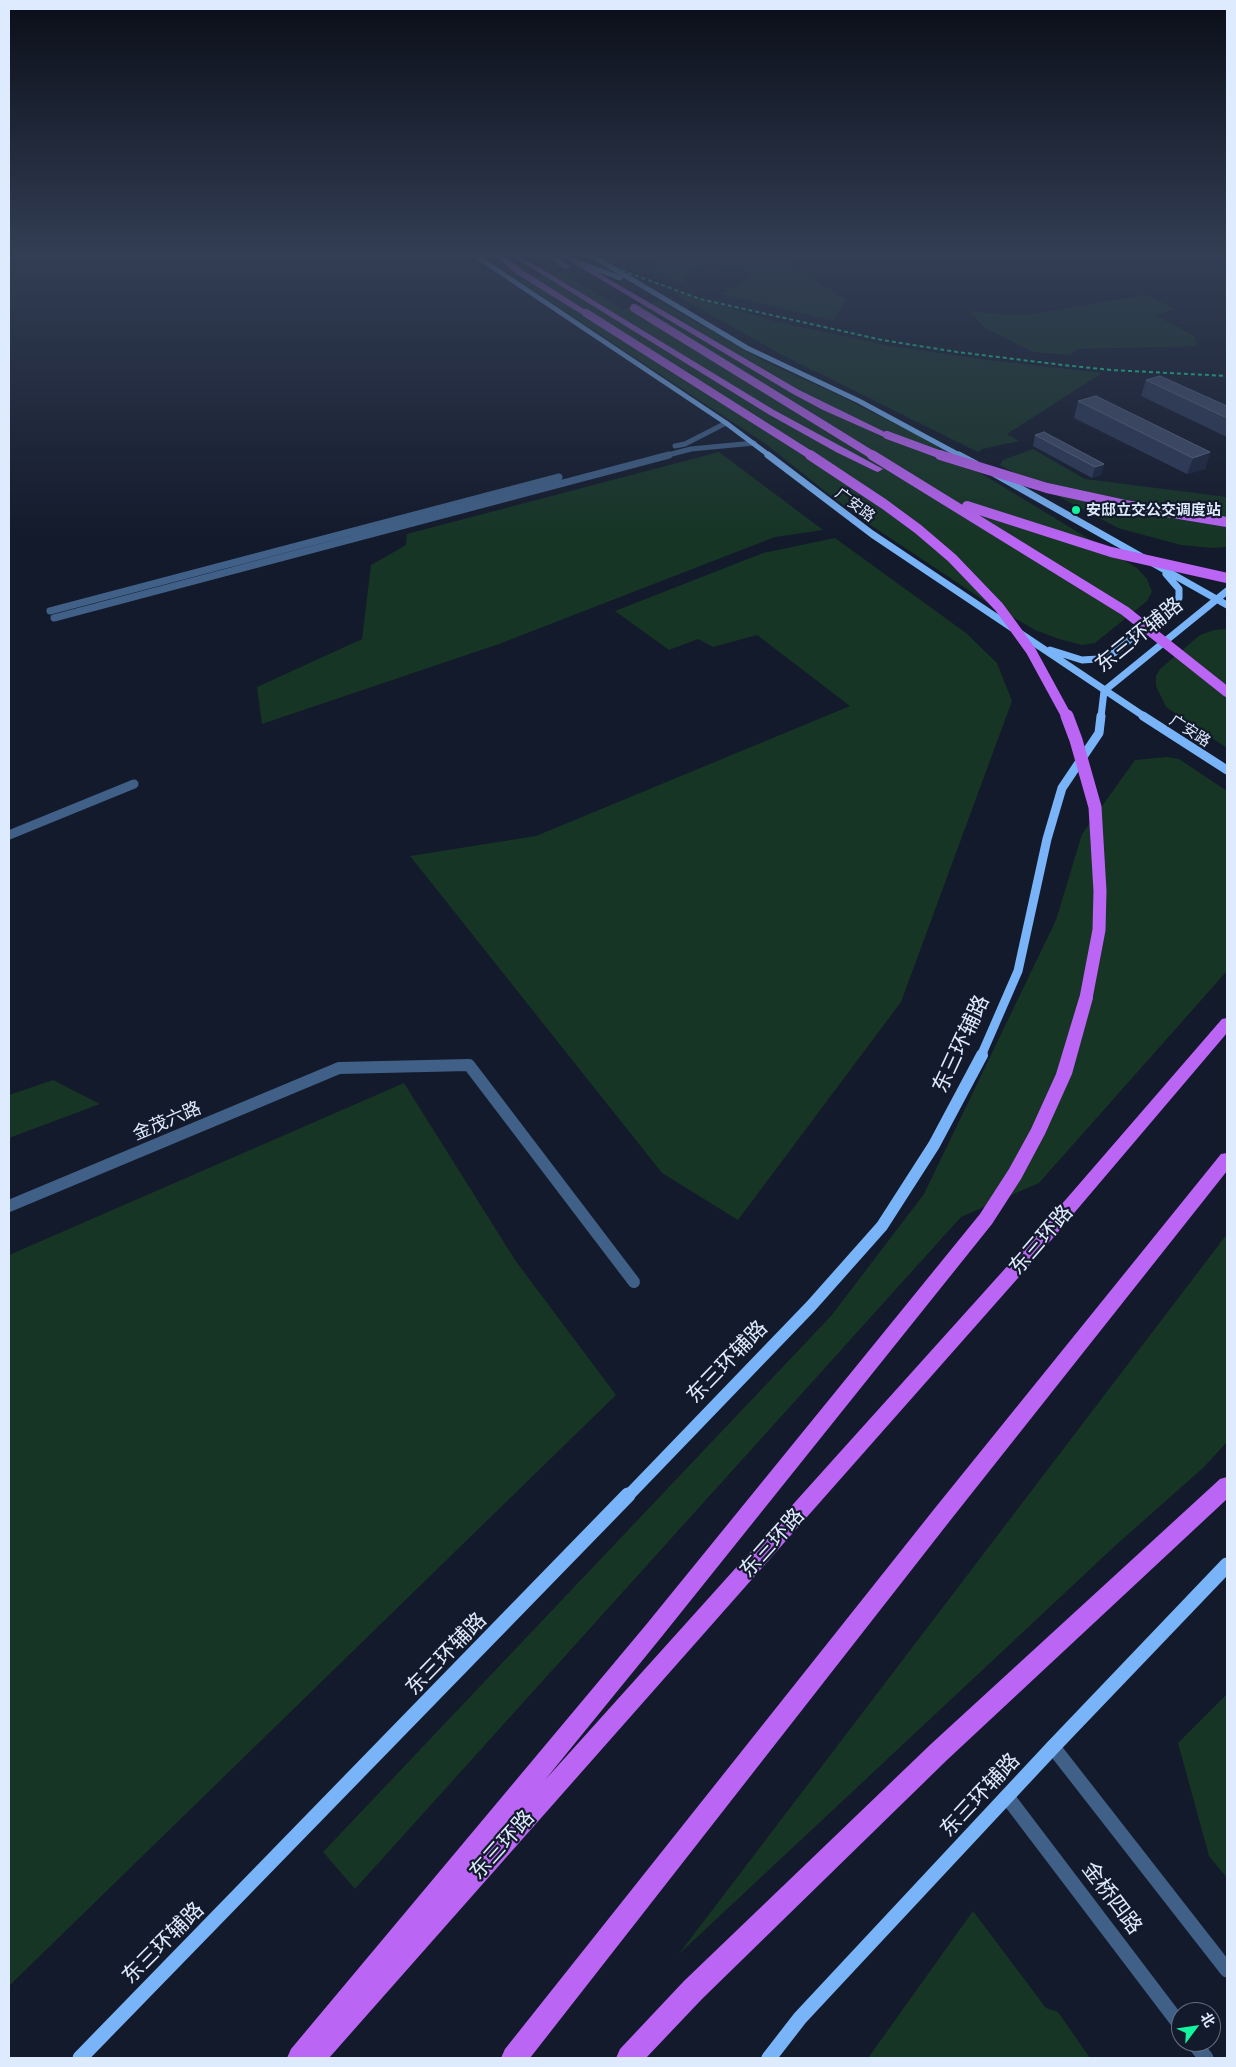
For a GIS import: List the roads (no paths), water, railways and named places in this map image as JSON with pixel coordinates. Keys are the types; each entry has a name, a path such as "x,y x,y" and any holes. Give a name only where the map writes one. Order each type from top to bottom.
{"highway":[{"path":"300,2058 652,1633 986,1219 1015,1174 1039,1130 1064,1074 1093,969 1099,920 1100,891 1095,807 1076,740 1064,709 1036,658 1018,632 999,607 952,558 918,529 828,466 645,350"},
{"path":"671,350 778,416 839,450 916,486 986,513 1068,540 1160,564 1227,578"},
{"path":"702,350 1125,611 1227,692"},
{"path":"727,350 826,408 926,451 1006,477 1077,495 1227,522"},
{"name":"东三环路","path":"312,2058 1036,1247 1227,1024"},
{"path":"514,2058 942,1515 1227,1159"},
{"path":"629,2058 693,1990 939,1752 1227,1486"}],"main road":[{"name":"广安路","path":"617,350 754,443 872,534 1104,691 1227,770"},
{"path":"753,350 918,432 1222,602"},
{"path":"1033,642 1058,653 1082,660 1098,659 1114,653 1179,598 1179,588 1155,564"},
{"name":"东三环辅路","path":"80,2058 692,1430 810,1306 882,1226 934,1145 977,1067 1018,971 1047,839 1062,788 1099,733 1104,691 1222,602 1227,591"},
{"name":"东三环辅路","path":"769,2058 800,2018 1008,1798 1053,1747 1227,1565"}],"street":[{"path":"50,610 685,444 726,423"},
{"path":"54,618 692,449 754,443"},
{"path":"9,835 134,784"},
{"name":"金茂六路","path":"9,1206 339,1068 469,1065 634,1282"},
{"path":"1053,1747 1227,1970"},
{"name":"金桥四路","path":"1008,1798 1171,2013"}],"railway":[{"path":"947,350 1111,370 1227,376"}],"place":[{"name":"安邸立交公交调度站","path":"1076,510"}]}
